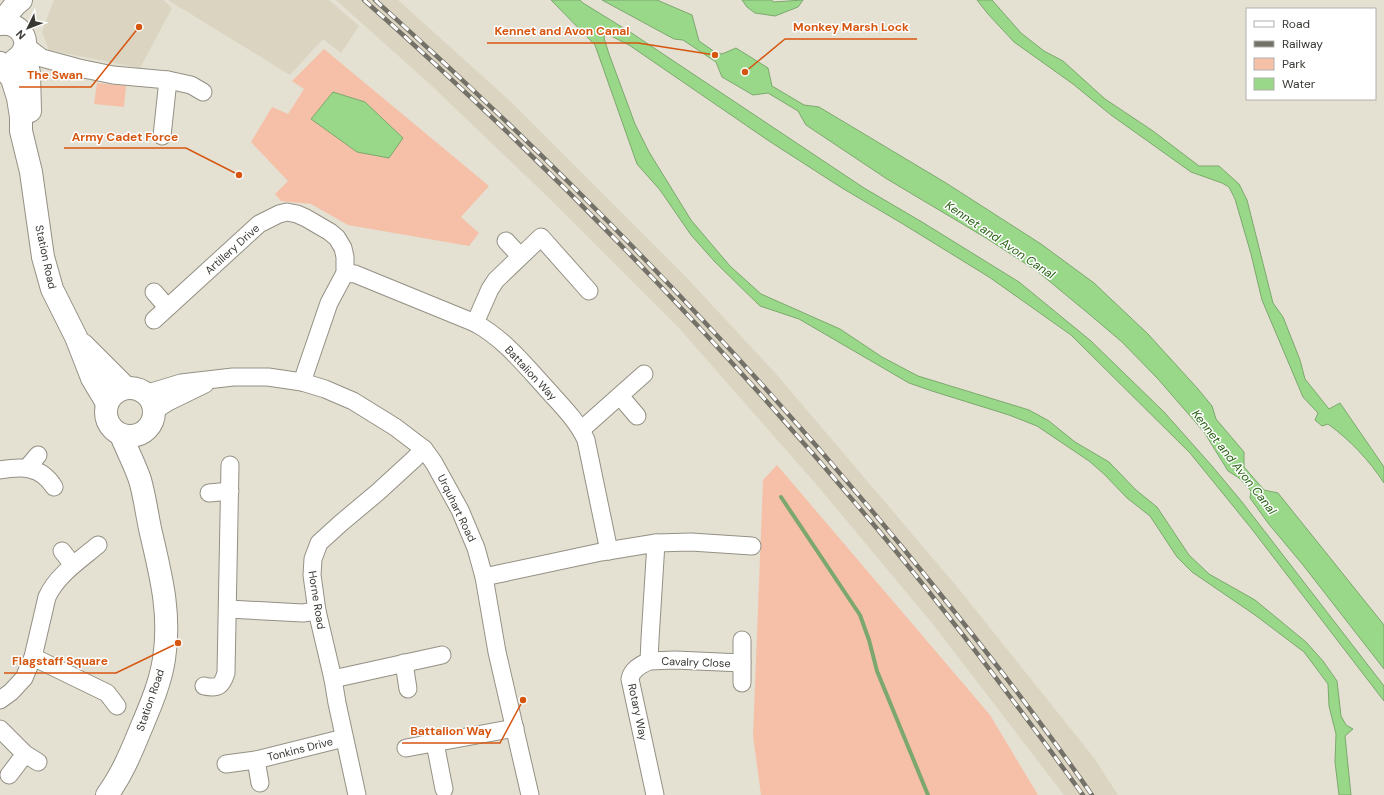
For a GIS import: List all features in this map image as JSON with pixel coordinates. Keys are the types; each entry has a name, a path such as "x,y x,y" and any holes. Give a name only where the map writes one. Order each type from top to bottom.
{"street":[{"name":"Station Road","path":"0,62 11,62 16,59 13,34 15,5 21,0"},
{"name":"Station Road","path":"13,34 27,11 30,0"},
{"name":"Station Road","path":"13,34 29,73 32,172 40,235 47,274 57,302 76,337 92,378 107,403 105,411 109,426 114,432 121,435 140,480 161,574 165,601 167,627 166,645 160,680 130,753 118,779 107,795"},
{"path":"13,34 42,58 113,75 168,80 191,85 204,92"},
{"name":"Station Road","path":"0,62 12,79 18,98 21,116 21,132 32,172"},
{"path":"162,136 168,80"},
{"path":"0,84 9,100 21,132"},
{"name":"Artillery Drive","path":"154,320 259,224 279,214 287,212 306,218 338,238 343,248 345,257 345,272 330,303 302,382"},
{"path":"475,323 490,289 496,280 541,237 589,291"},
{"path":"506,241 520,256"},
{"name":"Battalion Way","path":"345,272 355,274 475,323 485,328 510,349 567,412 581,430 589,450 609,551"},
{"path":"154,292 167,307"},
{"name":"Station Road","path":"76,337 143,405 140,480"},
{"path":"581,430 644,374"},
{"name":"Urquhart Road","path":"143,405 181,383 255,377 302,382 325,389 353,401 394,427 424,449 434,463 460,510 476,548 484,577 497,652 530,795"},
{"path":"107,403 111,396 118,391 143,405 138,435 127,437 121,435"},
{"path":"620,396 637,416"},
{"name":"Horne Road","path":"357,795 317,611 312,566 313,559 319,543 383,488 424,449"},
{"path":"27,468 38,455"},
{"path":"204,686 213,688 218,686 224,679 226,673 230,465"},
{"path":"0,470 27,468 37,470 50,479 54,486"},
{"path":"209,493 230,491"},
{"path":"484,577 609,551 656,543 691,542 752,546"},
{"path":"650,660 656,543"},
{"path":"0,700 12,692 24,678 33,657 51,589 74,565 98,545"},
{"path":"62,551 74,565"},
{"path":"228,608 303,613 317,611"},
{"name":"Cavalry Close","path":"742,640 742,683"},
{"path":"333,679 442,655"},
{"path":"33,657 112,688 117,706"},
{"name":"Cavalry Close","path":"650,660 742,663"},
{"name":"Rotary Way","path":"650,660 635,670 630,679 656,795"},
{"path":"404,663 408,689"},
{"path":"406,748 515,728"},
{"path":"0,729 32,758 9,775"},
{"name":"Tonkins Drive","path":"226,764 256,760 344,738"},
{"path":"435,743 444,789"},
{"name":"Tonkins Drive","path":"256,760 260,783"}],"shaded area":[{"path":"54,0 163,0 172,8 140,68 49,50 42,32"},
{"path":"168,0 329,0 359,26 341,53 323,39 290,75"},
{"path":"336,0 398,0 510,101 685,276 777,375 958,588 1094,758 1118,795 1064,795 932,623 816,484 678,327 548,197 432,86"}],"green space":[{"path":"324,49 489,186 461,217 479,233 469,246 348,225 311,204 281,201 275,194 288,181 251,142 272,107 288,114 304,89 292,81"},
{"path":"97,83 126,86 124,107 94,104"},
{"path":"777,465 990,715 1038,795 761,795 753,736 763,480"}],"water":[{"path":"551,0 580,0 864,188 1019,282 1091,341 1164,412 1242,502 1384,686 1384,701 1251,528 1190,453 1071,335 989,277 842,188 769,141 629,45 605,33 604,38 609,54 635,124 649,152 691,220 730,266 761,294 840,329 882,357 918,376 1029,410 1049,421 1075,442 1109,462 1136,490 1157,507 1189,555 1209,574 1255,600 1306,642 1323,661 1337,681 1341,716 1346,725 1353,729 1345,736 1351,795 1339,795 1335,762 1336,734 1329,706 1328,684 1304,652 1255,615 1192,572 1177,557 1150,516 1127,498 1089,461 1037,426 1009,415 909,383 799,319 760,306 715,262 691,235 660,190 637,164 595,45"},
{"path":"602,0 657,0 692,15 699,41 715,52 722,54 736,48 768,68 772,86 804,105 819,107 946,183 1041,244 1094,283 1148,334 1198,389 1212,406 1216,419 1244,452 1244,467 1264,490 1278,493 1384,625 1384,669 1303,565 1268,523 1250,498 1251,491 1239,478 1228,471 1204,432 1158,379 1122,342 1037,271 986,238 887,179 806,125 798,111 768,93 753,95 722,77 716,62 683,40 674,39"},
{"path":"742,0 771,0 774,2 803,0 798,7 775,16 755,13 747,7"},
{"path":"977,0 992,0 1021,33 1044,51 1063,61 1105,99 1153,131 1199,166 1219,166 1239,184 1247,200 1273,303 1283,317 1300,360 1305,379 1329,409 1340,403 1384,467 1384,483 1359,451 1344,437 1328,424 1322,426 1315,420 1318,413 1303,397 1262,300 1251,254 1235,199 1229,187 1191,172 1111,115 1073,84 1014,42"},
{"path":"333,92 365,102 403,138 389,158 357,152 311,119"}],"waterway":[{"path":"781,497 860,615 869,640 877,671 928,795"}],"railway":[{"path":"364,0 497,122 562,185 688,315 749,382 809,449 924,586 1005,690 1083,795"},
{"path":"375,0 450,68 523,138 666,281 735,355 802,430 933,585 1014,688 1092,795"}],"place":[{"name":"The Swan","path":"139,27"},
{"name":"Kennet and Avon Canal","path":"715,55"},
{"name":"Monkey Marsh Lock","path":"745,72"},
{"name":"Army Cadet Force","path":"239,175"},
{"name":"Flagstaff Square","path":"178,643"},
{"name":"Battalion Way","path":"523,700"}]}
